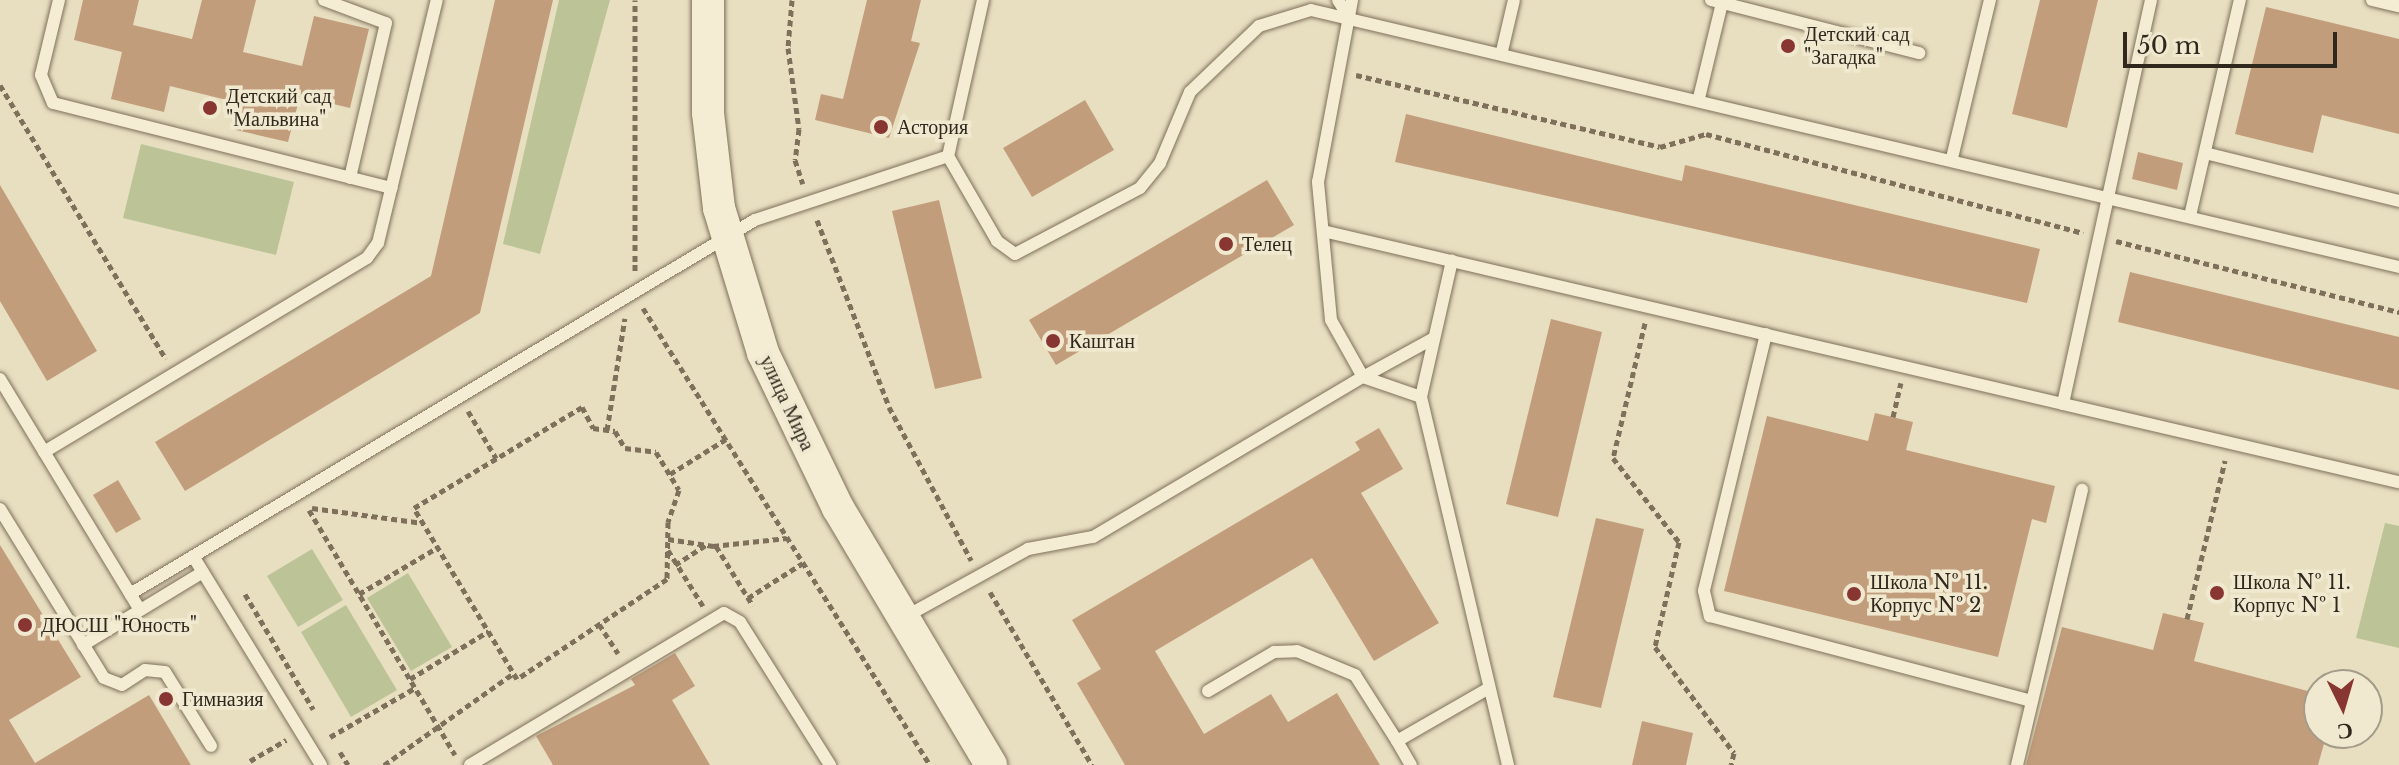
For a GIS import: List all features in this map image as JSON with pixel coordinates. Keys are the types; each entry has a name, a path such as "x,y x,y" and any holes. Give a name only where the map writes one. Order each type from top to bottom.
{"street":[{"name":"улица Мира","path":"708,0 708,113 725,237 784,400 902,618 991,765"}],"lane":[{"path":"59,0 41,75 53,103 391,188"},
{"path":"324,0 386,23 350,178"},
{"path":"44,452 367,258 391,188 437,0"},
{"path":"983,0 948,156 1003,249 1027,250 1146,182 1179,107 1259,26 1311,10 1502,51 2399,267"},
{"path":"1338,0 1348,16"},
{"path":"1352,0 1317,164 1333,326 1363,377 1421,397"},
{"path":"1502,51 1514,0"},
{"path":"1952,158 1990,0"},
{"path":"2063,404 2112,196 2112,158 2151,0"},
{"path":"2190,216 2240,0"},
{"path":"1699,98 1716,1 1919,53"},
{"path":"2379,1 2399,6"},
{"path":"2205,153 2399,201"},
{"path":"130,594 458,394 725,237 808,197 948,156"},
{"path":"1323,231 2399,482"},
{"path":"1452,260 1421,397 1508,765"},
{"path":"1766,334 1704,591 1710,616 2032,701"},
{"path":"902,618 1028,549 1093,537 1434,338"},
{"path":"0,379 140,610"},
{"path":"2017,765 2082,490"},
{"path":"1,514 109,682 122,685 153,668 165,672 211,746"},
{"path":"193,556 321,765"},
{"path":"83,645 203,572"},
{"path":"464,762 710,617 724,613 740,622 830,765"},
{"path":"1208,691 1274,652 1297,651 1355,675 1411,765"},
{"path":"1397,741 1489,688"}],"path":[{"path":"792,0 795,160 873,370 980,575 1092,765"},
{"path":"1346,89 1349,74 1660,147 1706,134 2399,312"},
{"path":"0,85 175,373"},
{"path":"607,430 625,317 642,306"},
{"path":"1649,306 1613,458 1679,542 1655,647 1734,753 1731,765"},
{"path":"1893,417 1905,366"},
{"path":"458,394 496,458"},
{"path":"582,407 593,428 607,430 625,448 656,452 679,490 668,539 667,579 517,679 414,508 496,458 582,407"},
{"path":"670,474 726,439"},
{"path":"2187,619 2229,442"},
{"path":"298,492 441,731 464,762"},
{"path":"307,507 423,523"},
{"path":"668,539 706,545 772,545 787,538 930,765"},
{"path":"667,570 706,545"},
{"path":"359,594 438,547"},
{"path":"668,549 710,617"},
{"path":"724,613 803,563"},
{"path":"245,594 320,720"},
{"path":"599,624 627,668"},
{"path":"410,679 489,631"},
{"path":"384,765 441,731 514,673"},
{"path":"330,737 415,688"}],"green space":[{"path":"559,0 610,0 540,254 503,244"},
{"path":"141,144 294,182 276,255 123,218"},
{"path":"2385,523 2399,526 2399,648 2356,638"},
{"path":"312,549 343,600 298,627 267,576"},
{"path":"408,573 452,647 411,671 367,598"},
{"path":"346,605 397,690 351,717 301,632"}],"building":[{"path":"83,0 139,0 133,25 192,39 202,0 256,0 243,52 302,66 314,16 369,29 350,108 300,96 288,142 236,130 243,104 170,86 164,112 111,99 122,52 74,40"},
{"path":"495,0 553,0 480,313 185,491 155,442 431,276"},
{"path":"867,0 921,0 911,41 920,43 889,138 815,120 821,94 843,99"},
{"path":"2040,0 2098,0 2067,128 2012,114"},
{"path":"2266,7 2399,39 2399,134 2322,115 2313,153 2235,134"},
{"path":"1085,100 1114,150 1032,197 1003,148"},
{"path":"1406,114 1682,181 1685,165 2040,249 2027,303 1395,162"},
{"path":"2138,152 2183,163 2177,190 2132,179"},
{"path":"1267,180 1294,225 1056,365 1029,320"},
{"path":"0,185 97,351 47,381 0,301"},
{"path":"939,200 982,378 935,389 892,211"},
{"path":"2130,272 2399,337 2399,390 2118,322"},
{"path":"1551,319 1602,332 1558,517 1506,504"},
{"path":"1875,413 1913,422 1906,450 2055,486 2046,523 2032,519 1998,657 1724,591 1767,416 1868,441"},
{"path":"1379,428 1403,469 1361,493 1439,623 1374,661 1312,558 1155,651 1204,734 1271,694 1288,722 1337,693 1380,765 1125,765 1077,683 1101,669 1072,620 1360,450 1355,442"},
{"path":"118,480 141,519 116,533 93,495"},
{"path":"1596,518 1644,529 1601,708 1553,697"},
{"path":"0,545 81,677 9,720 35,763 149,695 191,765 0,765"},
{"path":"2163,613 2204,623 2194,661 2303,690 2303,749 2322,749 2318,765 2026,765 2062,627 2153,650"},
{"path":"675,653 695,686 672,700 710,765 553,765 536,736 635,685 631,679"},
{"path":"1642,721 1693,733 1686,765 1632,765"}],"place":[{"name":"Детский сад \"Загадка\"","path":"1788,46"},
{"name":"Детский сад \"Мальвина\"","path":"210,108"},
{"name":"Астория","path":"881,127"},
{"name":"Телец","path":"1226,244"},
{"name":"Каштан","path":"1053,341"},
{"name":"Школа № 11. Корпус № 1","path":"2217,593"},
{"name":"Школа № 11. Корпус № 2","path":"1854,594"},
{"name":"ДЮСШ \"Юность\"","path":"25,625"},
{"name":"Гимназия","path":"166,699"}]}
